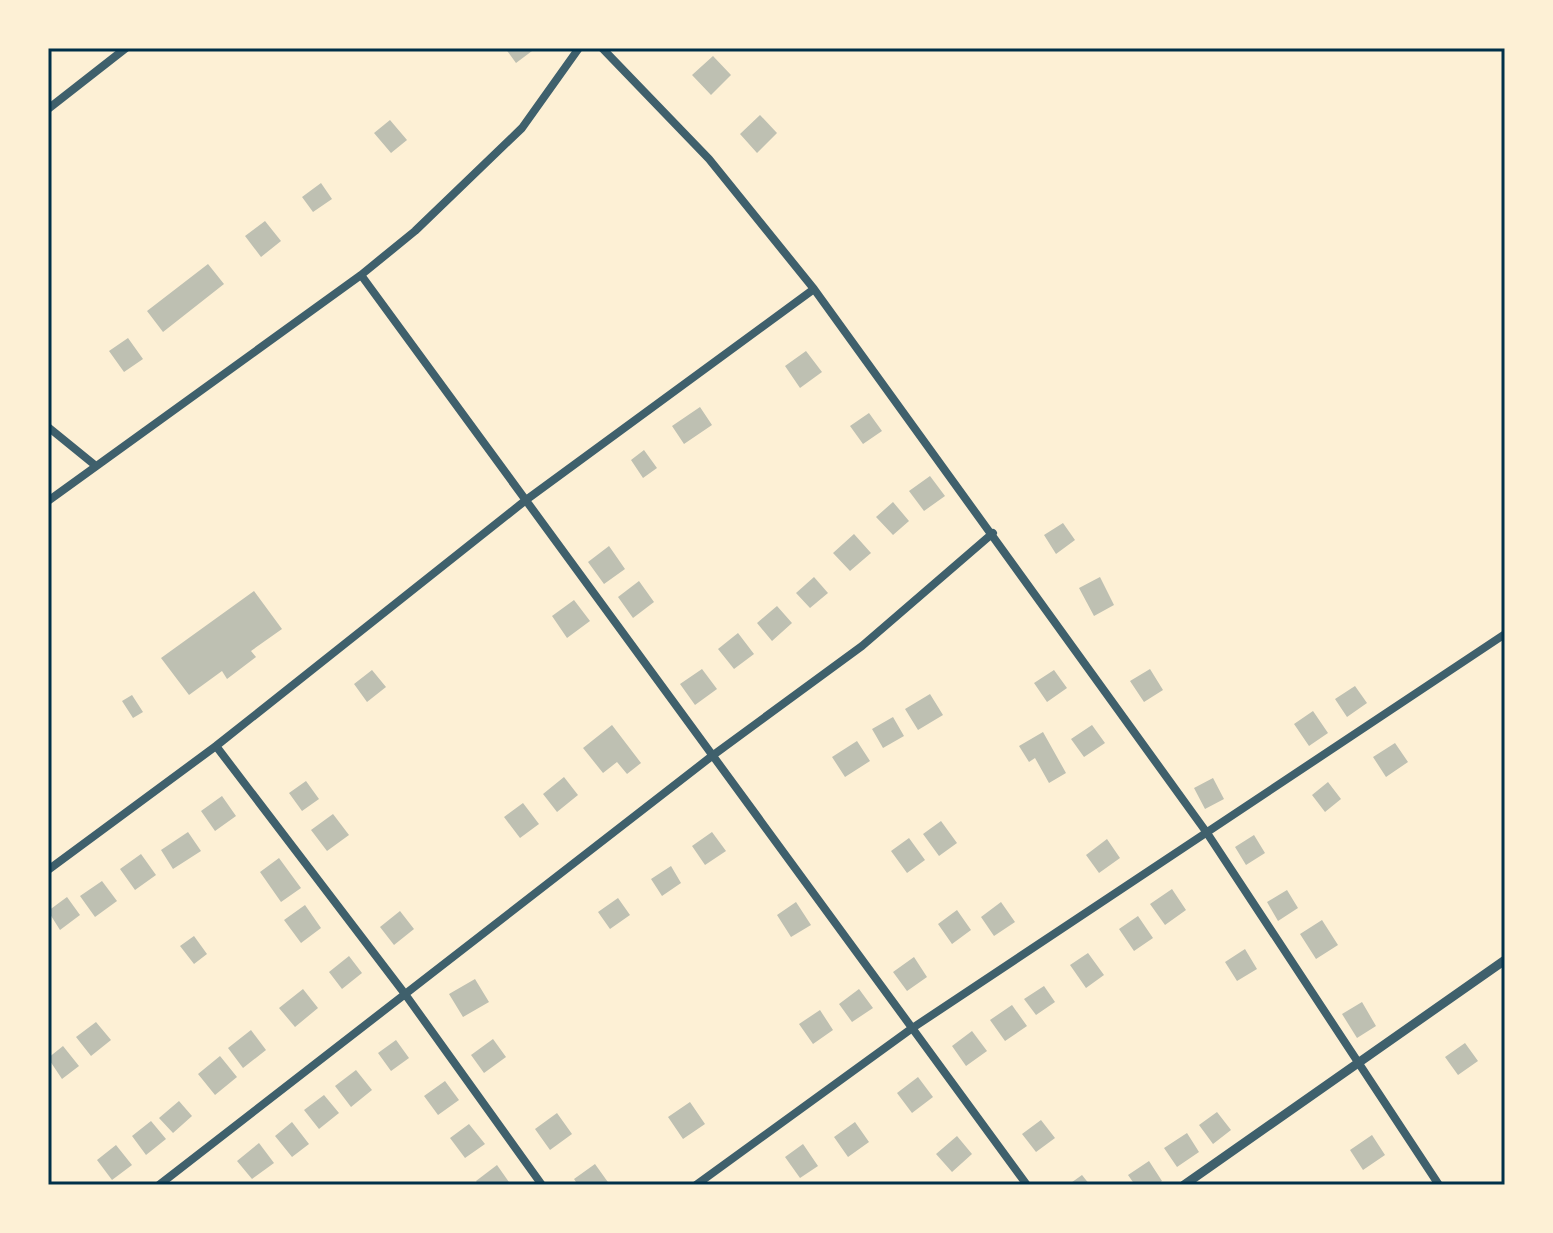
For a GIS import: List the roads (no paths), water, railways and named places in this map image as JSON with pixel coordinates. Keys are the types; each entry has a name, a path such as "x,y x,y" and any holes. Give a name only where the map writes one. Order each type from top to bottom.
{"street":[{"path":"48,109 126,48"},
{"path":"48,501 361,275 415,231 522,128 579,48"},
{"path":"602,48 709,159 814,289 1207,833 1439,1185"},
{"path":"361,275 1027,1185"},
{"path":"48,870 216,746 526,500 814,289"},
{"path":"48,427 96,466"},
{"path":"159,1185 712,756 862,646 993,533"},
{"path":"696,1185 911,1029 1505,634"},
{"path":"216,746 405,994 542,1185"},
{"path":"1184,1185 1505,960"}]}
